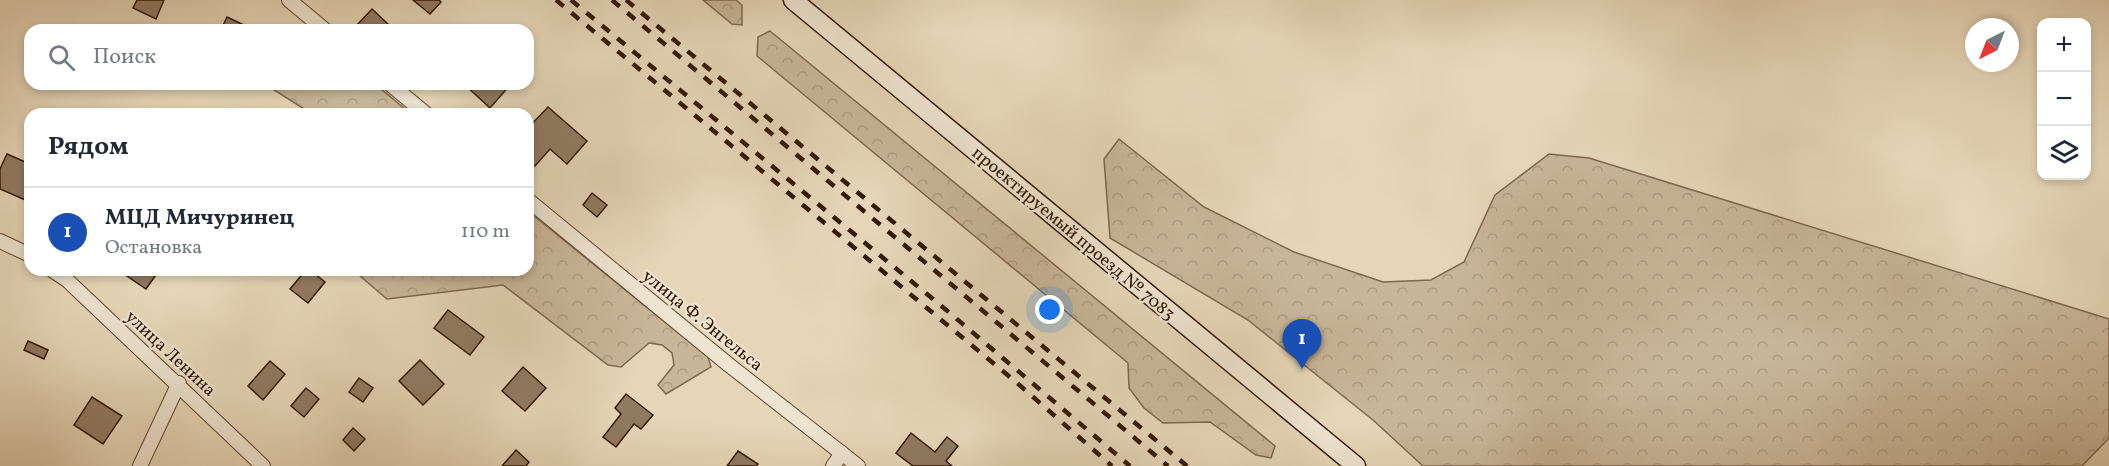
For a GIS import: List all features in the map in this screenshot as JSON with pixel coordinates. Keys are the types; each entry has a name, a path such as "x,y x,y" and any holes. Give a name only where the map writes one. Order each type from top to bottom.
{"main road":[{"name":"проектируемый проезд № 7083","path":"793,0 1356,466"}],"street":[{"path":"289,0 318,24"},
{"path":"397,90 419,108"},
{"name":"улица Ф. Энгельса","path":"534,205 858,466"},
{"path":"0,241 24,252"},
{"name":"улица Ленина","path":"61,276 179,383 263,466"},
{"path":"140,466 179,383"},
{"path":"833,466 842,453"}],"green space":[{"path":"703,0 736,0 742,5 742,25 732,24"},
{"path":"770,31 1275,446 1271,458 1256,455 1210,422 1163,423 1144,408 1129,388 1128,363 757,56 758,37"},
{"path":"274,90 382,90 404,108 303,108"},
{"path":"1119,139 1204,207 1294,252 1383,282 1431,280 1464,262 1495,195 1549,154 1589,158 2109,319 2109,438 2082,466 1423,466 1373,420 1248,320 1110,238 1104,159"},
{"path":"534,216 708,357 711,367 666,394 658,385 674,365 672,353 662,345 649,343 621,367 608,365 503,285 387,299 360,276 534,276"}],"building":[{"path":"137,0 164,0 156,19 133,8"},
{"path":"413,0 439,0 441,2 430,14"},
{"path":"372,9 388,24 358,24"},
{"path":"227,17 242,24 224,24"},
{"path":"470,90 506,90 490,108"},
{"path":"548,107 587,141 567,164 550,149 535,166 534,122"},
{"path":"7,154 24,161 24,199 0,189 0,169"},
{"path":"592,193 607,205 597,217 583,205"},
{"path":"127,276 155,276 146,289"},
{"path":"301,276 318,276 325,282 308,303 290,289"},
{"path":"448,310 484,337 470,355 434,328"},
{"path":"28,341 48,350 44,359 24,350"},
{"path":"420,360 444,384 423,405 399,381"},
{"path":"270,361 285,374 263,400 248,386"},
{"path":"523,367 546,388 525,411 502,391"},
{"path":"359,378 373,388 363,402 349,392"},
{"path":"306,388 319,399 304,417 291,406"},
{"path":"626,394 653,415 641,429 634,424 616,447 603,437 621,414 615,408"},
{"path":"92,397 122,416 103,444 74,425"},
{"path":"353,428 365,439 354,451 343,440"},
{"path":"911,433 935,452 947,437 958,446 946,461 952,466 913,466 896,453"},
{"path":"516,450 529,462 526,466 502,466"},
{"path":"738,451 758,464 756,466 727,466"}],"railway":[{"path":"556,0 1016,382 1112,466"},
{"path":"571,0 945,309 1130,466"},
{"path":"612,0 1168,466"},
{"path":"626,0 1187,466"}],"place":[{"name":"МЦД Мичуринец","path":"1302,369"}]}
